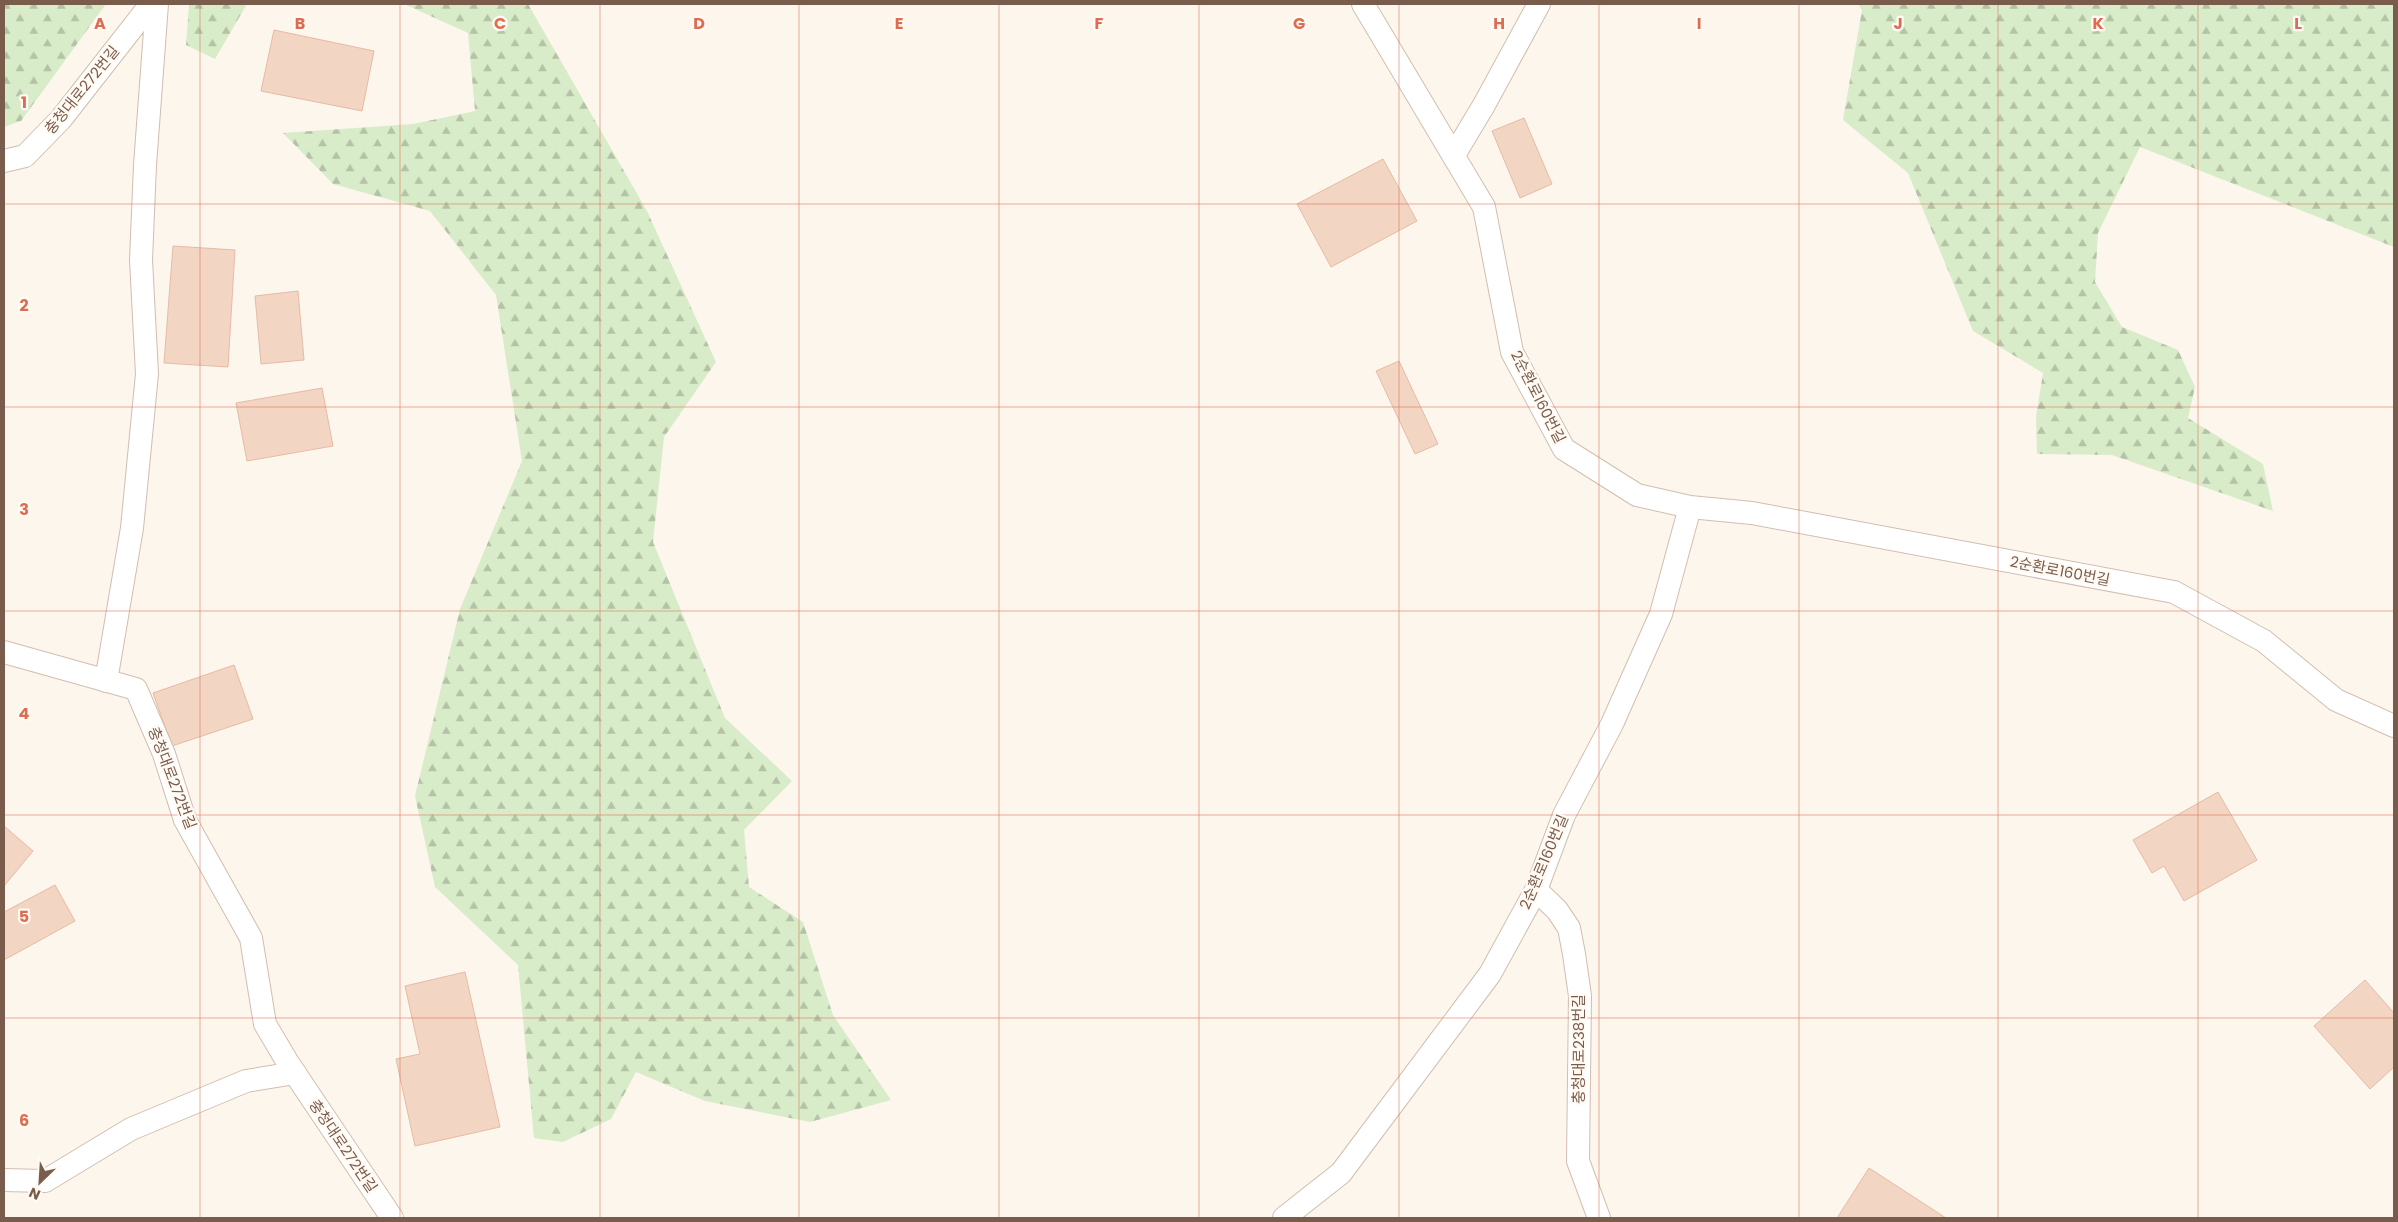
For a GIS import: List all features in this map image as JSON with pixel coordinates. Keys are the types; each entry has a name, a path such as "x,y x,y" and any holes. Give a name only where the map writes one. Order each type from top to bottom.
{"lane":[{"name":"충청대로272번길","path":"4,161 25,156 61,119 150,4"},
{"path":"106,681 132,528 147,374 141,260 145,165 157,4"},
{"name":"2순환로160번길","path":"1363,4 1484,207 1512,352 1564,449 1637,495 1690,507 1752,513 2174,592 2264,641 2336,700 2394,726"},
{"path":"1454,156 1539,4"},
{"name":"2순환로160번길","path":"1284,1218 1341,1173 1490,974 1536,890 1564,815 1612,724 1661,614 1690,507"},
{"name":"충청대로272번길","path":"4,652 136,689 164,754 185,820 251,938 265,1024 295,1073 392,1218"},
{"name":"충청대로238번길","path":"1536,890 1557,910 1569,928 1571,937 1580,996 1578,1161 1599,1218"},
{"path":"4,1180 45,1181 131,1129 246,1081 295,1073"}],"green space":[{"path":"4,4 106,4 21,121 4,127"},
{"path":"189,4 247,4 215,59 186,45"},
{"path":"404,4 528,4 647,211 716,362 664,437 653,542 725,718 792,781 744,830 749,887 803,922 833,1015 891,1100 810,1122 705,1101 636,1072 611,1119 563,1142 534,1138 518,965 435,887 415,796 460,609 522,461 496,295 430,211 333,184 283,133 413,124 475,111 468,33"},
{"path":"1858,4 2394,4 2394,247 2140,147 2098,233 2095,282 2122,327 2178,350 2195,387 2188,418 2263,464 2273,511 2112,455 2037,454 2036,417 2043,373 1973,331 1908,173 1843,120 1862,10"}],"building":[{"path":"274,30 374,51 362,111 261,91"},
{"path":"1524,118 1552,184 1520,198 1492,131"},
{"path":"1383,159 1417,221 1331,267 1297,204"},
{"path":"173,246 235,250 228,367 164,363"},
{"path":"298,291 304,360 261,364 255,296"},
{"path":"1399,361 1438,444 1415,454 1376,371"},
{"path":"322,388 333,446 247,461 236,403"},
{"path":"234,665 253,719 172,746 153,693"},
{"path":"2218,792 2257,860 2184,901 2164,866 2152,873 2133,840"},
{"path":"4,826 33,851 4,886"},
{"path":"55,885 75,921 4,960 4,912"},
{"path":"465,972 500,1127 415,1146 396,1059 420,1054 405,986"},
{"path":"2365,980 2394,1013 2394,1067 2370,1089 2314,1026"},
{"path":"1869,1168 1946,1218 1837,1218"}]}
